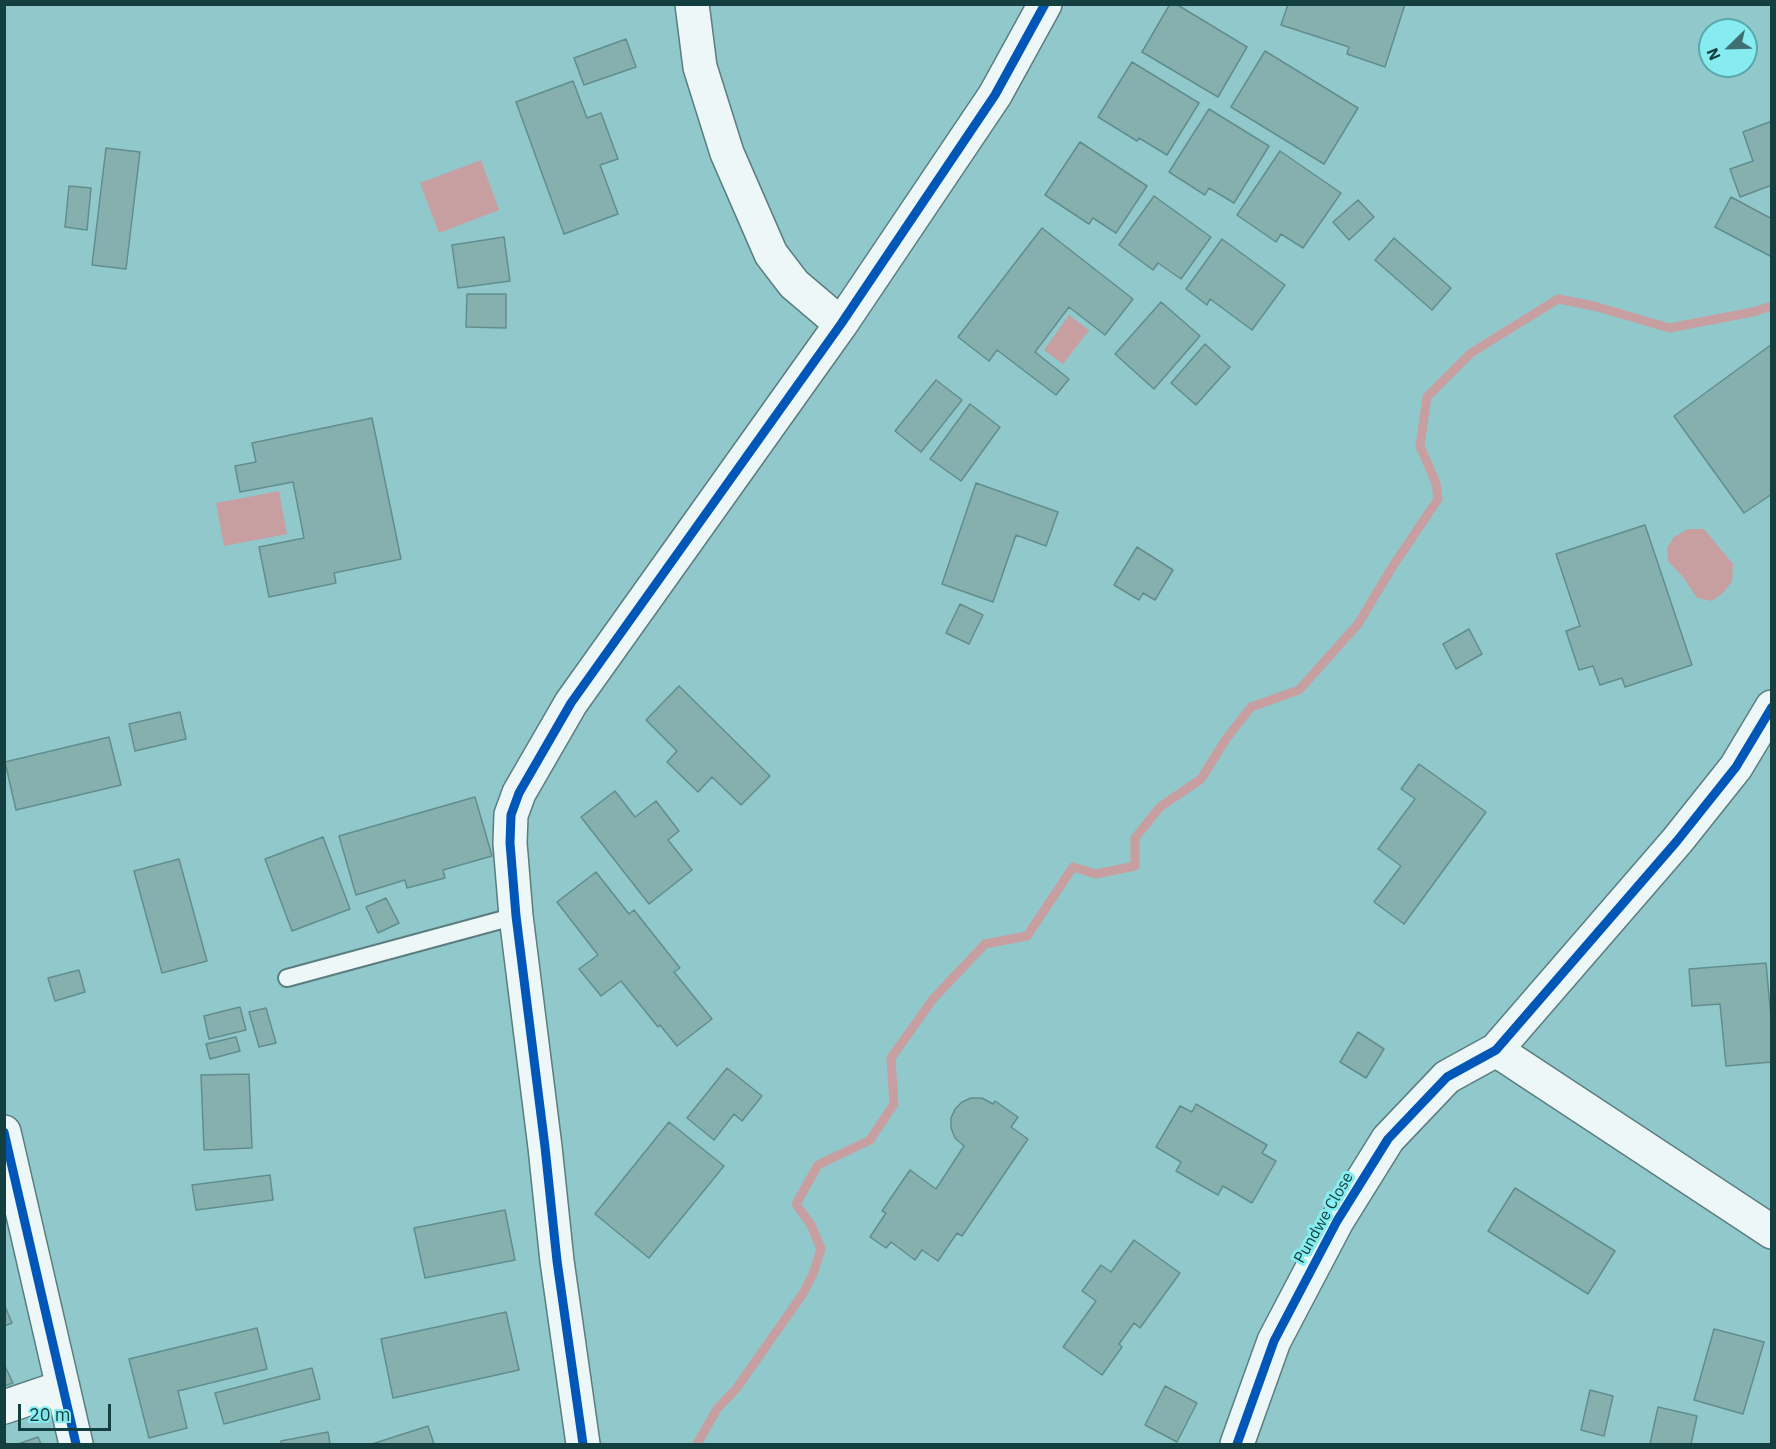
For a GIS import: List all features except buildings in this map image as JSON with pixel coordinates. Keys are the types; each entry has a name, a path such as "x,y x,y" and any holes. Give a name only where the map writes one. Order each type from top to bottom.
{"street":[{"path":"692,4 700,67 727,153 771,254 794,284 842,324"},
{"path":"584,1444 557,1261 516,916 510,843 511,815 519,793 572,703 842,324 995,95 1044,4"},
{"path":"1772,707 1736,767 1677,841 1496,1050 1772,1232"},
{"name":"Pundwe Close","path":"1237,1444 1274,1341 1337,1221 1388,1139 1447,1077 1496,1050"},
{"path":"4,1132 76,1444"},
{"path":"4,1407 63,1387"}],"lane":[{"path":"287,978 516,916"}],"shaded area":[{"path":"481,160 499,210 439,233 420,183"},
{"path":"1069,315 1089,330 1063,364 1044,350"},
{"path":"279,491 287,534 224,546 216,503"},
{"path":"1688,529 1704,529 1733,564 1732,581 1724,592 1712,601 1697,598 1683,577 1668,561 1667,548 1674,537"}],"waterway":[{"path":"697,1444 717,1409 736,1389 802,1295 813,1274 821,1249 811,1225 796,1204 818,1165 870,1140 894,1104 891,1058 933,999 985,944 1027,936 1073,867 1096,874 1135,866 1135,838 1160,807 1201,779 1226,739 1251,707 1299,690 1358,624 1391,569 1438,499 1436,483 1420,446 1427,397 1471,353 1558,299 1594,306 1669,328 1753,312 1772,306"}],"cycle path":[{"path":"583,1444 557,1261 516,916 510,843 511,815 519,793 571,703 841,324 995,95 1045,4"},
{"path":"1237,1444 1274,1341 1337,1221 1388,1139 1447,1077 1496,1050 1677,841 1736,767 1772,707"},
{"path":"4,1132 76,1444"}]}
